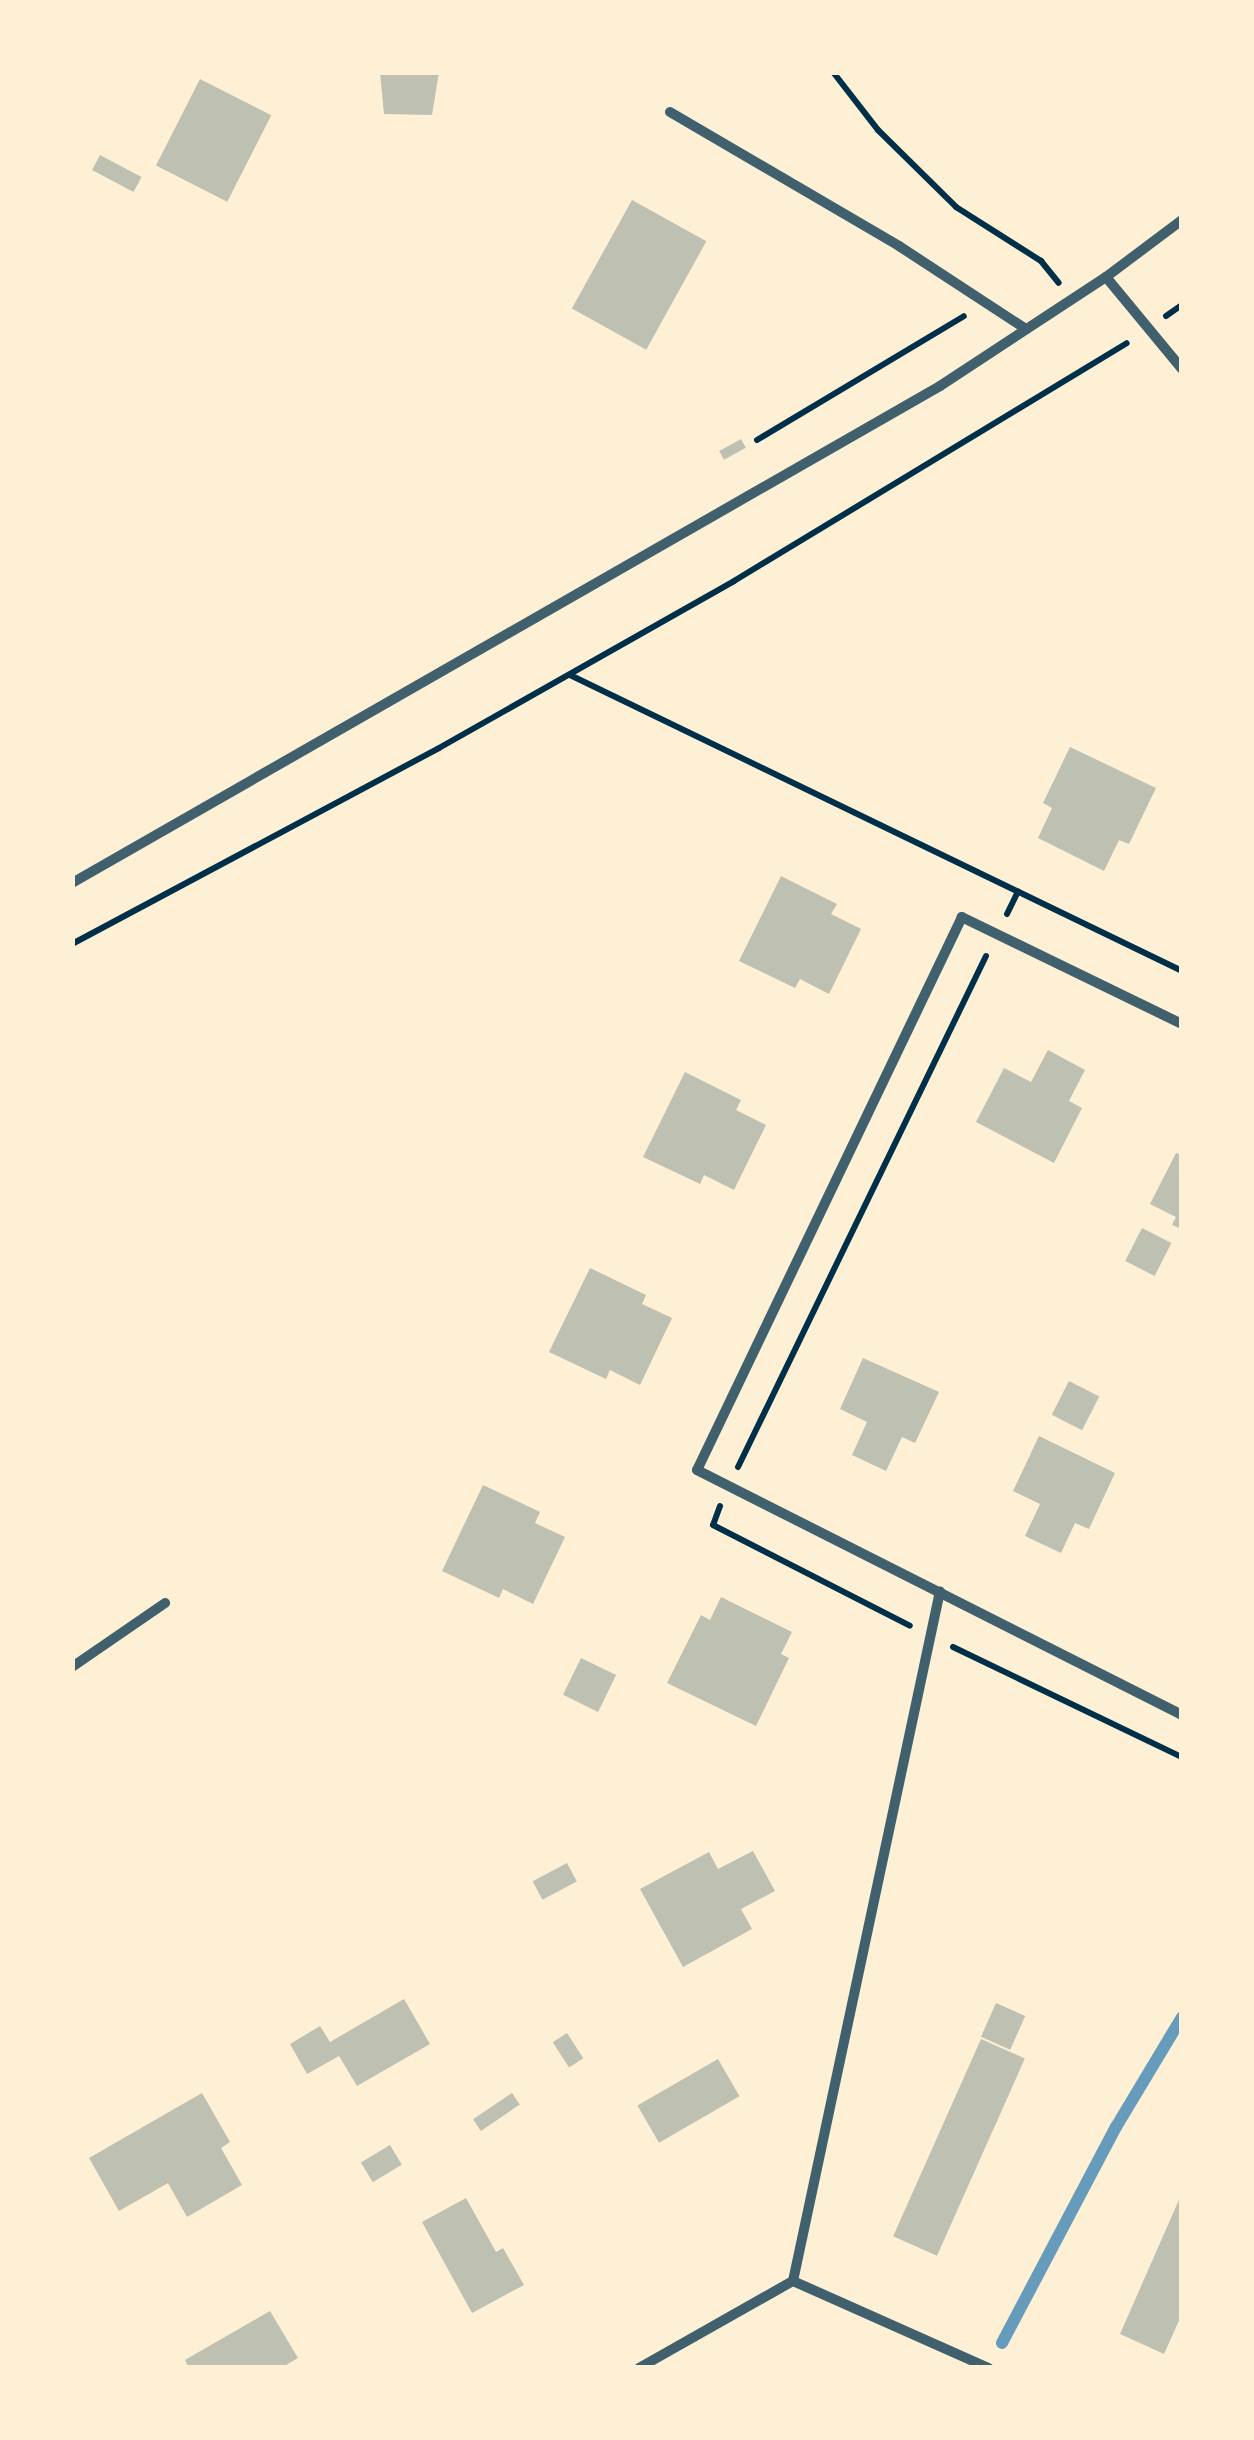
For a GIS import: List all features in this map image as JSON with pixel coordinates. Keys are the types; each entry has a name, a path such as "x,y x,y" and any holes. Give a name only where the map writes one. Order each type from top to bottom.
{"street":[{"path":"670,112 900,246 1026,329"},
{"path":"72,883 775,482 1073,299 1182,220"},
{"path":"1106,277 1182,369"},
{"path":"1182,1024 962,917 696,1470 1182,1715"},
{"path":"639,2368 793,2281 940,1591"},
{"path":"72,1667 166,1603"},
{"path":"793,2281 988,2368"}],"path":[{"path":"833,72 878,130 956,207 1041,261 1073,299"},
{"path":"756,440 986,303"},
{"path":"72,944 734,581 1150,329 1182,305"},
{"path":"568,674 1182,972"},
{"path":"1018,891 713,1525 1182,1757"}],"building":[{"path":"380,72 439,72 432,115 384,114"},
{"path":"200,79 271,115 227,202 156,165"},
{"path":"100,155 141,177 134,192 92,170"},
{"path":"632,200 706,241 646,350 572,308"},
{"path":"741,439 746,448 724,460 719,451"},
{"path":"1070,747 1156,788 1129,844 1119,840 1104,871 1038,838 1052,808 1043,803"},
{"path":"781,876 837,904 831,914 861,929 829,994 800,979 795,988 739,961"},
{"path":"1048,1050 1085,1070 1069,1101 1082,1108 1054,1163 976,1122 1004,1068 1031,1082"},
{"path":"685,1072 741,1100 736,1110 766,1125 734,1190 704,1175 700,1184 643,1157"},
{"path":"1176,1153 1182,1155 1182,1229 1172,1225 1176,1217 1150,1204"},
{"path":"1142,1228 1171,1243 1155,1276 1125,1261"},
{"path":"590,1268 646,1295 642,1304 672,1318 640,1385 610,1370 606,1379 549,1352"},
{"path":"863,1358 939,1392 915,1443 902,1437 886,1471 852,1455 867,1422 840,1409"},
{"path":"1069,1381 1099,1396 1082,1430 1052,1415"},
{"path":"1039,1436 1115,1473 1089,1529 1075,1523 1061,1553 1025,1536 1040,1504 1013,1491"},
{"path":"483,1485 540,1512 535,1523 565,1537 533,1604 503,1589 499,1598 442,1571"},
{"path":"721,1597 792,1632 781,1654 789,1658 756,1726 667,1683 701,1615 710,1620"},
{"path":"581,1658 616,1675 598,1712 563,1695"},
{"path":"753,1851 775,1891 741,1909 752,1929 683,1967 640,1889 709,1852 718,1869"},
{"path":"567,1863 577,1882 542,1900 533,1881"},
{"path":"404,1999 430,2044 357,2086 339,2056 307,2074 290,2044 320,2026 330,2042"},
{"path":"996,2003 1025,2016 1010,2050 981,2037"},
{"path":"567,2033 583,2058 569,2067 553,2042"},
{"path":"981,2039 1025,2059 937,2256 893,2236"},
{"path":"718,2059 739,2096 659,2143 637,2106"},
{"path":"202,2093 230,2142 221,2148 242,2185 187,2217 168,2183 119,2211 89,2158"},
{"path":"512,2093 520,2105 481,2131 473,2119"},
{"path":"390,2145 402,2165 373,2182 361,2163"},
{"path":"1182,2193 1182,2314 1164,2354 1120,2334"},
{"path":"466,2198 496,2252 503,2248 524,2285 472,2313 422,2222"},
{"path":"270,2311 298,2358 281,2368 189,2368 185,2360"}],"waterway":[{"path":"1002,2343 1116,2127 1182,2017"}]}
